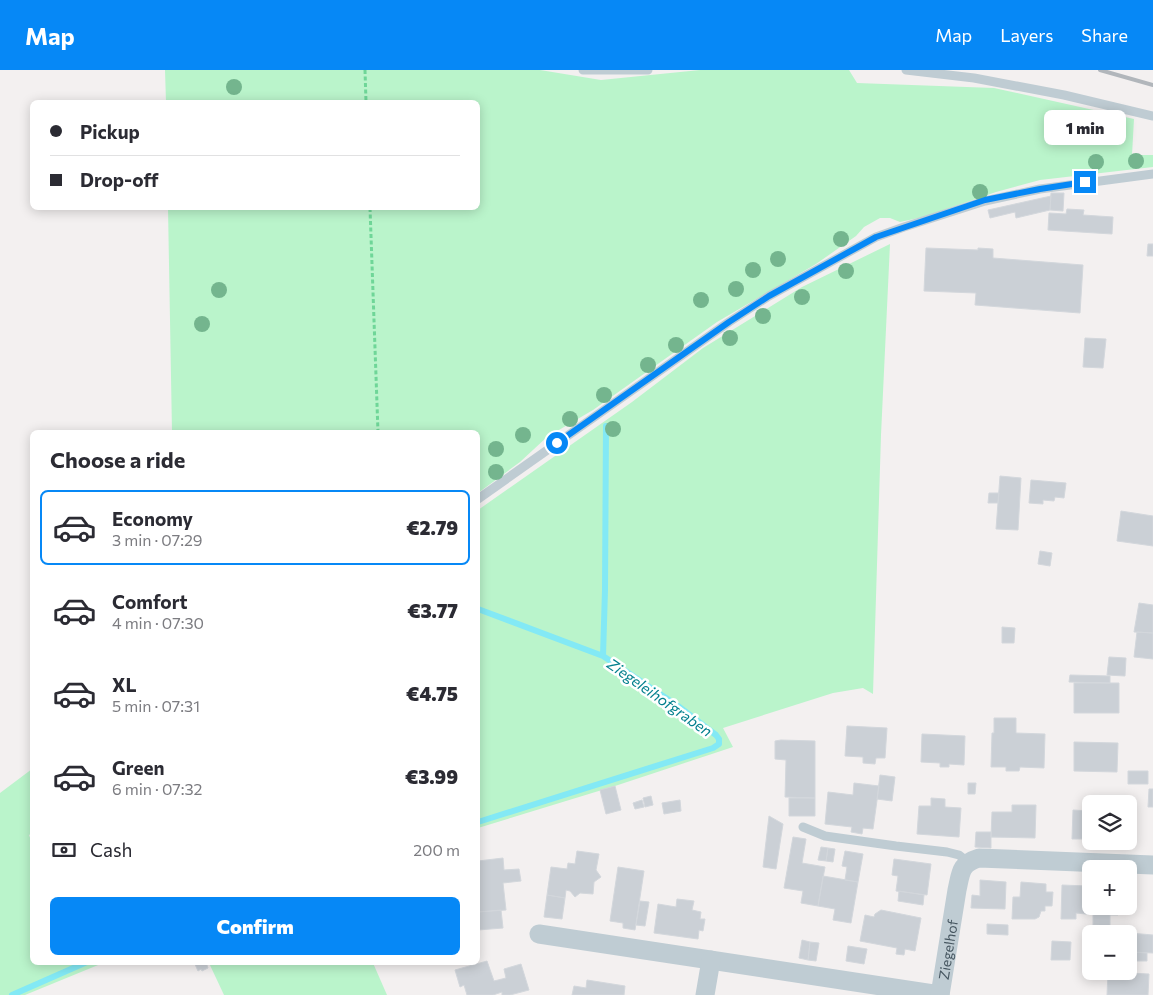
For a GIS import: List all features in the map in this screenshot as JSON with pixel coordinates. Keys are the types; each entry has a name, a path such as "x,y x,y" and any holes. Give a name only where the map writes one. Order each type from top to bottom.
{"street":[{"path":"968,862 979,858 1153,865"},
{"name":"Ziegelhof","path":"539,934 940,995 956,890 961,873 968,862"},
{"path":"705,995 711,960"}],"lane":[{"path":"583,70 648,70"},
{"path":"906,70 974,78 1064,95 1153,116"},
{"path":"480,498 729,322 769,296 876,237 985,200 1040,189 1153,174"},
{"path":"803,827 825,836 947,852 959,855 968,862"}],"path":[{"path":"365,70 366,100"},
{"path":"370,210 378,430"}],"green space":[{"path":"165,70 540,70 601,80 700,70 849,70 857,83 994,88 1134,119 1132,155 1153,155 1153,167 1040,180 996,192 923,217 900,222 890,218 880,218 864,227 856,236 816,264 717,322 593,410 547,437 520,462 480,492 480,430 172,430 168,210 480,210 480,100 166,100"},
{"path":"890,244 881,435 873,694 863,688 833,693 723,728 733,747 480,827 480,509 632,402 703,348 802,287"},
{"path":"30,770 30,965 98,965 25,995 0,995 0,793"},
{"path":"210,965 374,965 387,995 224,995"}],"building":[{"path":"1051,193 1064,193 1063,211 1050,210"},
{"path":"1051,196 1050,210 1016,218 1015,212 990,218 988,210"},
{"path":"1067,209 1084,210 1083,215 1113,217 1112,234 1048,230 1049,213 1066,214"},
{"path":"1148,244 1153,244 1153,256 1147,256"},
{"path":"926,248 993,249 993,258 1083,265 1080,313 975,305 976,293 924,291"},
{"path":"1085,338 1106,339 1103,368 1083,367"},
{"path":"1000,476 1021,478 1018,530 996,529"},
{"path":"1031,480 1066,483 1064,498 1055,497 1054,501 1043,500 1043,504 1029,503"},
{"path":"989,493 999,493 998,503 988,503"},
{"path":"1121,511 1153,516 1153,546 1117,541"},
{"path":"1040,551 1052,553 1050,566 1038,564"},
{"path":"1139,603 1153,605 1153,633 1134,632"},
{"path":"1002,627 1015,628 1014,643 1002,643"},
{"path":"1137,632 1153,633 1153,659 1134,657"},
{"path":"1109,657 1126,658 1125,676 1107,675"},
{"path":"1070,675 1110,676 1110,683 1069,682"},
{"path":"1074,683 1119,683 1119,713 1074,713"},
{"path":"994,718 1016,718 1016,733 1045,734 1044,768 1020,767 1019,771 1006,771 1006,767 991,767"},
{"path":"847,726 887,728 885,758 876,758 875,764 863,763 863,757 845,756"},
{"path":"922,734 965,736 964,765 949,764 949,767 940,767 940,763 921,762"},
{"path":"775,741 815,741 815,798 785,797 786,760 775,759"},
{"path":"1074,742 1118,743 1117,772 1074,771"},
{"path":"1128,771 1148,771 1148,784 1128,784"},
{"path":"880,775 895,777 892,801 877,799"},
{"path":"854,783 879,786 873,829 863,828 862,834 851,832 852,827 825,824 828,792 853,795"},
{"path":"968,783 976,783 975,794 968,794"},
{"path":"615,786 621,810 606,814 600,790"},
{"path":"1149,789 1153,789 1153,807 1148,807"},
{"path":"651,796 653,805 645,807 643,798"},
{"path":"789,798 815,798 815,816 789,816"},
{"path":"931,798 945,799 945,807 961,808 959,837 917,834 919,806 931,806"},
{"path":"642,800 644,807 635,809 633,803"},
{"path":"680,800 681,811 664,814 662,803"},
{"path":"1012,805 1036,805 1035,838 991,837 992,812 1012,812"},
{"path":"1073,810 1082,810 1082,839 1072,839"},
{"path":"769,816 783,824 776,869 763,867"},
{"path":"976,832 991,832 991,848 975,847"},
{"path":"793,837 806,839 802,863 825,867 818,906 801,903 803,891 784,888"},
{"path":"821,847 828,848 826,861 818,860"},
{"path":"828,848 835,849 833,862 826,861"},
{"path":"577,851 599,854 596,870 601,877 594,882 593,894 580,893 575,897 570,891 566,890 565,898 547,895 551,867 567,869 568,863 575,864"},
{"path":"845,851 863,854 858,882 845,880 847,867 842,866"},
{"path":"503,858 504,870 519,869 521,881 503,883 506,910 480,912 480,861"},
{"path":"894,859 931,864 927,895 896,891 898,876 892,875"},
{"path":"618,867 644,871 635,930 623,928 623,923 610,921"},
{"path":"823,876 858,882 851,923 833,920 835,909 818,906"},
{"path":"980,880 1006,882 1005,909 971,908 972,895 980,896"},
{"path":"1021,882 1046,884 1046,892 1053,892 1052,906 1045,906 1045,911 1041,911 1039,917 1035,919 1012,919 1013,897 1020,897"},
{"path":"1062,885 1082,886 1082,914 1076,913 1076,919 1061,919"},
{"path":"899,891 924,895 923,905 898,901"},
{"path":"547,895 565,898 562,919 544,917"},
{"path":"677,899 694,901 692,910 701,912 700,919 705,919 703,931 699,930 698,939 654,933 658,904 676,907"},
{"path":"640,901 649,902 645,926 636,925"},
{"path":"501,910 503,928 480,930 480,912"},
{"path":"881,910 921,918 915,951 905,949 904,955 896,954 897,948 860,941 865,915 874,917"},
{"path":"1093,915 1110,915 1110,925 1093,925"},
{"path":"987,924 1008,925 1008,935 987,934"},
{"path":"1137,934 1153,935 1153,953 1137,952"},
{"path":"802,940 810,942 808,960 799,958"},
{"path":"1052,941 1071,942 1070,960 1051,960"},
{"path":"810,942 819,943 816,961 808,960"},
{"path":"848,946 867,949 864,964 846,961"},
{"path":"1137,952 1147,953 1147,961 1137,961"},
{"path":"487,961 494,981 506,978 504,969 521,964 529,990 510,995 502,995 502,992 493,995 467,995 464,985 460,987 455,970 480,965 480,963"},
{"path":"195,965 207,965 208,968 198,971"},
{"path":"1137,973 1149,974 1148,995 1107,995 1108,980 1137,980"},
{"path":"587,980 625,986 624,995 572,995 574,986 586,988"}],"waterway":[{"name":"Ziegeleihofgraben","path":"480,821 713,748 719,744 719,739 716,735 678,706 603,656 606,426"},
{"path":"480,610 603,656"},
{"name":"Ziegeleihofgraben","path":"12,995 80,965"}],"railway":[{"path":"1100,70 1153,85"}],"route":[{"path":"557,443 769,296 876,237 985,200 1085,182"}]}
